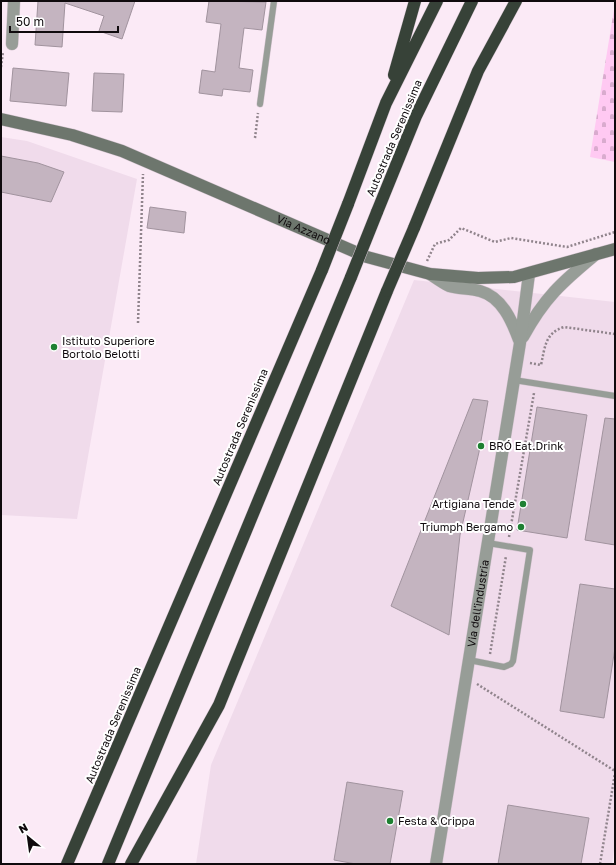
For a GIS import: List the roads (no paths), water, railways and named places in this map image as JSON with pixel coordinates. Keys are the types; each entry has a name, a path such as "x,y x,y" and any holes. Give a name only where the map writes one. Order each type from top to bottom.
{"highway":[{"path":"386,103 415,1"},
{"name":"Autostrada Serenissima","path":"67,864 322,270 386,103 437,1"},
{"name":"Autostrada Serenissima","path":"108,864 416,116 472,1"},
{"path":"131,864 219,705 478,71 516,1"}],"street":[{"path":"12,44 14,1"},
{"name":"Via Azzano","path":"1,119 72,135 122,152 367,257 426,273 486,279 529,274 615,249"},
{"name":"Via dell'industria","path":"520,343 542,305 570,276 598,253"},
{"path":"426,273 449,286 481,291 499,303 509,316 520,343"},
{"name":"Via dell'industria","path":"436,864 520,343 529,274"}],"lane":[{"path":"260,104 274,1"},
{"path":"514,380 615,396"},
{"path":"469,660 504,667 511,664 513,661 530,550 488,543"}],"place":[{"name":"Istituto Superiore Bortolo Belotti","path":"54,347"},
{"name":"BRÓ Eat.Drink","path":"481,446"},
{"name":"Artigiana Tende","path":"523,504"},
{"name":"Triumph Bergamo","path":"521,527"},
{"name":"Festa & Crippa","path":"390,821"}]}
